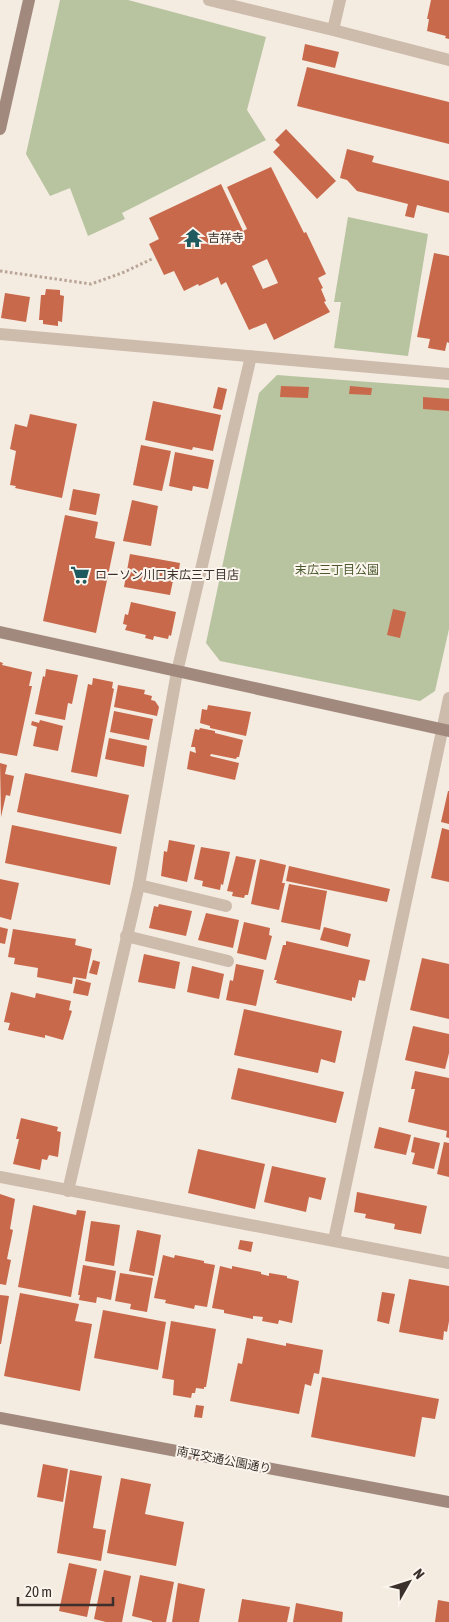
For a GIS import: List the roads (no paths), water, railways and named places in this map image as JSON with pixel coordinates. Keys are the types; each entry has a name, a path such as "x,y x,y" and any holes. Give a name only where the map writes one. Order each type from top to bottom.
{"street":[{"path":"0,129 2,109 29,0"},
{"path":"209,0 449,60"},
{"path":"333,30 340,0"},
{"path":"0,334 449,374"},
{"path":"68,1191 138,885 177,672 251,356"},
{"path":"0,632 446,730"},
{"path":"334,1240 446,730 449,698"},
{"path":"138,885 226,906"},
{"path":"126,936 228,961"},
{"path":"0,1177 334,1240 449,1264"},
{"name":"南平交通公園通り","path":"0,1418 449,1502"}],"place":[{"name":"吉祥寺","path":"193,238"},
{"name":"ローソン川口末広三丁目店","path":"80,575"}],"park label":[{"name":"末広三丁目公園","path":"337,570"}]}
